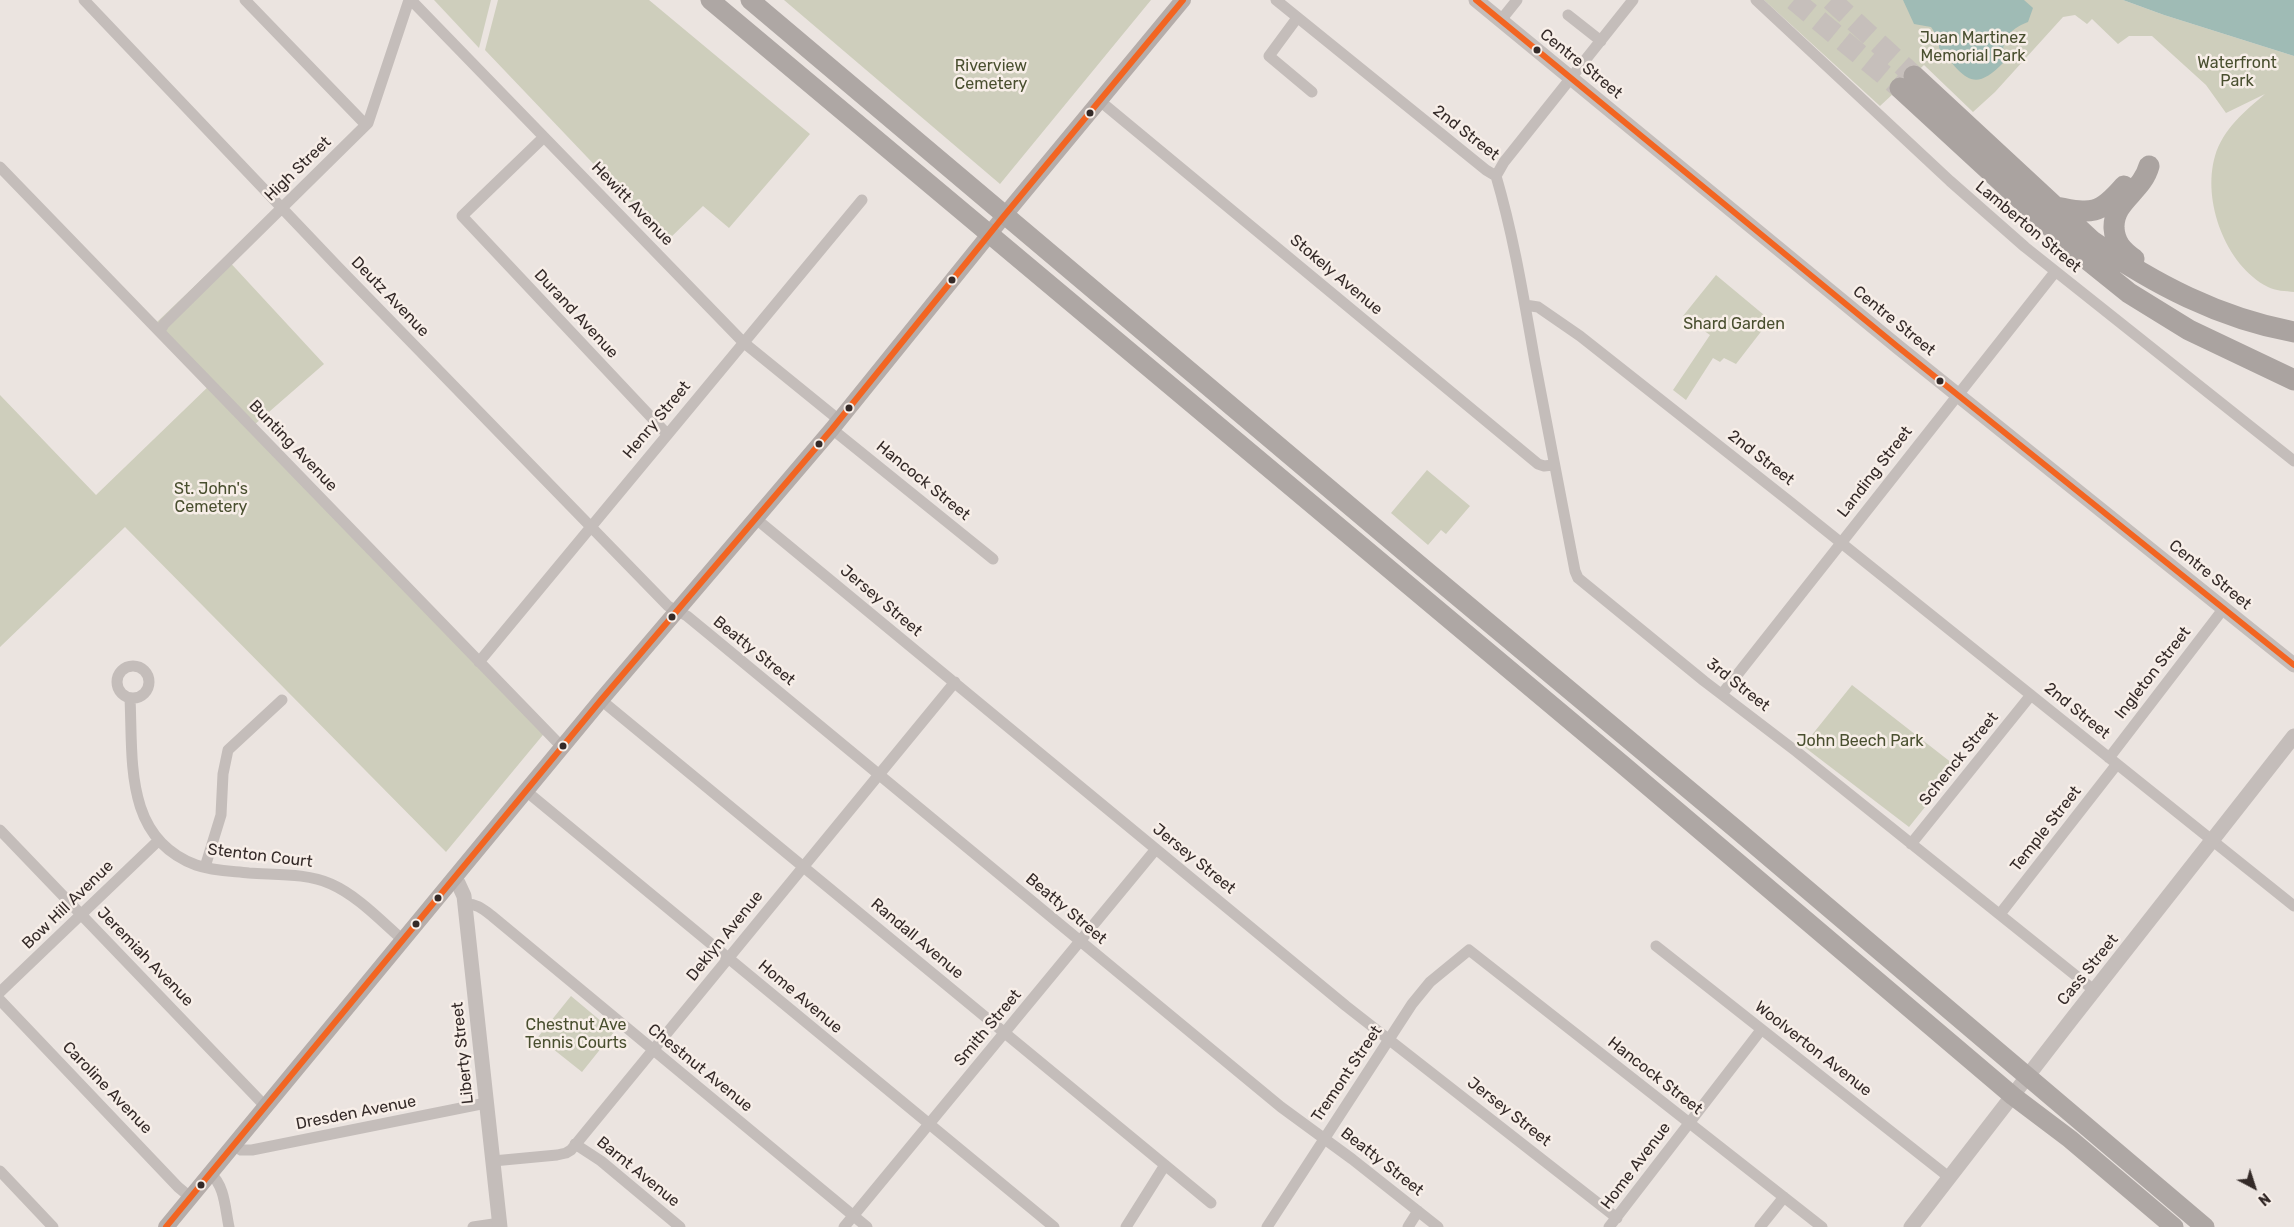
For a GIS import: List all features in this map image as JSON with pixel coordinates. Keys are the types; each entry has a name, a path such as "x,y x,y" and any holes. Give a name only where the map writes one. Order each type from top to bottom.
{"highway":[{"path":"710,0 1630,770 2013,1096 2070,1139 2174,1227"},
{"path":"750,0 1004,216 1737,830 2205,1227"},
{"path":"2294,332 2254,322 2190,300 2146,277 2092,241 2056,206 1907,82 2078,252 2129,293 2189,330 2294,380"},
{"path":"2056,206 2089,212 2098,210 2113,198 2138,170 2149,166 2146,178 2121,205 2115,216 2116,242 2123,251 2171,281 2190,300"}],"main road":[{"path":"166,1227 601,700 835,424 989,234 1183,0"}],"street":[{"name":"Deutz Avenue","path":"84,0 668,606 678,611"},
{"path":"245,0 366,125"},
{"name":"High Street","path":"160,330 366,125 410,0"},
{"name":"Hewitt Avenue","path":"410,0 743,342 835,424"},
{"name":"2nd Street","path":"1276,0 1486,170 1496,176 1505,206 1525,306 1538,307 1552,315 1840,542 2294,906"},
{"name":"Centre Street","path":"1476,0 1958,394 2294,665"},
{"path":"1501,20 1516,0"},
{"path":"1496,176 1504,162 1633,0"},
{"name":"Lamberton Street","path":"1756,0 1950,181 2055,272 2294,461"},
{"path":"1568,15 1601,41"},
{"path":"1297,18 1269,56 1312,92"},
{"name":"Stokely Avenue","path":"1100,101 1538,464 1544,466 1553,465"},
{"name":"Durand Avenue","path":"544,137 462,216 667,434"},
{"name":"Bunting Avenue","path":"0,167 562,747"},
{"name":"Henry Street","path":"479,662 862,200"},
{"name":"Landing Street","path":"1722,694 1840,542 2055,272"},
{"name":"3rd Street","path":"1525,306 1553,465 1578,578 2094,991"},
{"name":"Hancock Street","path":"835,424 993,559"},
{"name":"Jersey Street","path":"755,518 1346,1006 1389,1038 1613,1222"},
{"name":"Ingleton Street","path":"2113,761 2224,608"},
{"name":"Beatty Street","path":"678,611 1281,1107 1438,1227"},
{"name":"Deklyn Avenue","path":"493,1161 566,1153 575,1144 955,682"},
{"name":"Schenck Street","path":"1911,844 2031,695"},
{"name":"Stenton Court","path":"130,698 136,798 142,813 159,840 183,859 205,867 311,878 331,884 357,901 403,940"},
{"path":"205,867 221,815 223,774 228,750 282,700"},
{"name":"Randall Avenue","path":"601,700 1212,1204"},
{"name":"Cass Street","path":"1911,1227 2294,736"},
{"name":"Temple Street","path":"2000,914 2113,761"},
{"name":"Home Avenue","path":"526,791 1054,1227"},
{"name":"Jeremiah Avenue","path":"0,830 265,1106"},
{"name":"Bow Hill Avenue","path":"0,992 159,840"},
{"name":"Smith Street","path":"844,1227 1156,849"},
{"name":"Liberty Street","path":"453,879 462,891 464,904 500,1225"},
{"name":"Chestnut Avenue","path":"464,904 480,907 492,916 867,1227"},
{"name":"Woolverton Avenue","path":"1656,946 1950,1178"},
{"name":"Hancock Street","path":"1469,950 1822,1227"},
{"name":"Tremont Street","path":"1267,1227 1389,1038 1424,988 1469,950"},
{"name":"Caroline Avenue","path":"0,1000 178,1187 190,1197"},
{"name":"Home Avenue","path":"1613,1222 1761,1030"},
{"name":"Dresden Avenue","path":"233,1145 241,1150 252,1150 486,1102"},
{"name":"Barnt Avenue","path":"575,1144 601,1161 680,1227"},
{"path":"1127,1227 1165,1165"},
{"path":"0,1171 53,1227"},
{"path":"210,1173 217,1180 221,1188 229,1227"},
{"path":"1760,1227 1784,1197"},
{"path":"1408,1227 1418,1211"},
{"path":"473,1227 500,1225"}],"green space":[{"path":"434,0 491,0 479,48"},
{"path":"498,0 649,0 810,134 729,228 703,206 667,241 485,50"},
{"name":"Riverview Cemetery","path":"784,0 1151,0 1000,184"},
{"path":"1764,0 2123,0 2294,56 2294,292 2268,287 2253,277 2240,263 2220,230 2212,192 2212,173 2215,156 2223,137 2236,121 2265,94 2226,113 2206,85 2152,36 2129,36 2118,44 2092,19 2087,24 2075,15 2063,17 1995,92 1973,112 1924,65 1880,106"},
{"name":"St. John's Cemetery","path":"225,257 324,364 254,425 547,730 446,852 125,527 0,647 0,395 96,495 212,383 156,323"},
{"name":"Shard Garden","path":"1716,275 1770,320 1736,364 1724,358 1720,362 1713,358 1686,400 1673,390 1710,335 1683,316"},
{"path":"1427,470 1470,506 1446,534 1441,530 1428,545 1391,513"},
{"name":"John Beech Park","path":"1852,685 1957,767 1909,827 1803,746"},
{"name":"Chestnut Ave Tennis Courts","path":"571,996 614,1032 582,1072 538,1037"}],"water":[{"path":"1903,0 2024,0 2033,8 2028,22 2015,29 2007,37 2003,48 2004,62 1984,78 1976,80 1962,73 1939,48 1939,39 1931,27 1914,24"},
{"path":"2123,0 2294,0 2294,56 2164,15"}],"tunnel":[{"path":"1794,0 1900,88"},
{"path":"1831,0 1914,76"}],"transit line":[{"path":"166,1227 601,700 832,429 1004,216 1183,0"},
{"path":"1476,0 1898,347 2294,665"}],"park label":[{"name":"Juan Martinez Memorial Park","path":"1973,47"},
{"name":"Waterfront Park","path":"2237,72"}]}
